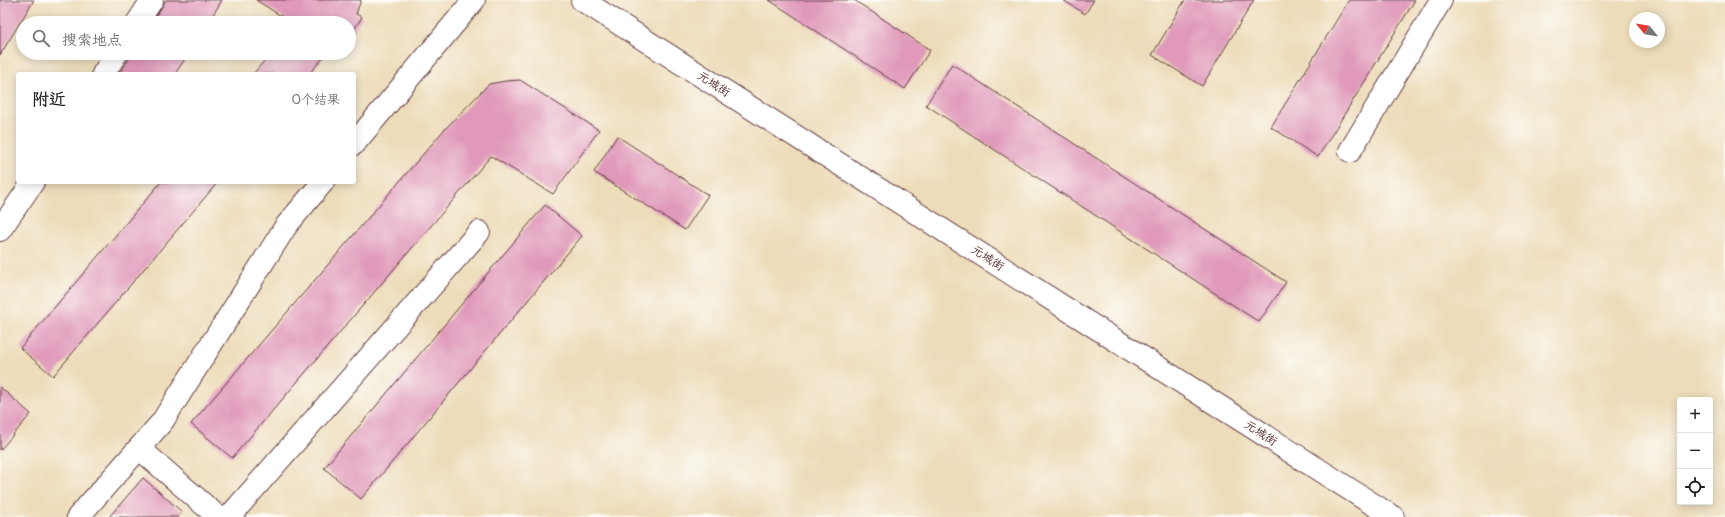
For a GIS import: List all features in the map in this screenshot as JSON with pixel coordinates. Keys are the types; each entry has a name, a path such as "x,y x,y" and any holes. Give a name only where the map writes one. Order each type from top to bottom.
{"street":[{"path":"142,16 152,0"},
{"path":"356,142 474,0"},
{"name":"元城街","path":"582,0 1393,517"},
{"path":"1350,151 1441,0"},
{"path":"104,72 112,60"},
{"path":"0,230 31,184"},
{"path":"78,517 162,422 286,226 321,184"},
{"path":"229,517 479,232"},
{"path":"139,448 218,517"}],"building":[{"path":"0,0 34,0 24,16 16,16 16,29 0,55"},
{"path":"166,0 222,0 212,16 156,16"},
{"path":"256,0 361,0 356,14 362,17 356,27 356,16 281,16"},
{"path":"769,0 854,0 930,50 905,89"},
{"path":"1063,0 1094,0 1085,14"},
{"path":"1185,0 1254,0 1202,86 1152,55"},
{"path":"1349,0 1415,0 1318,157 1271,127"},
{"path":"128,60 184,60 176,72 120,72"},
{"path":"265,60 321,60 311,72 255,72"},
{"path":"952,64 1286,282 1259,322 926,105"},
{"path":"520,80 599,130 553,194 491,156 232,458 191,424 443,131 489,84"},
{"path":"617,136 708,195 685,230 594,172"},
{"path":"159,184 216,184 53,376 20,348"},
{"path":"545,205 582,236 361,499 324,468"},
{"path":"0,387 31,414 0,450"},
{"path":"143,478 182,512 178,517 109,517"}]}
